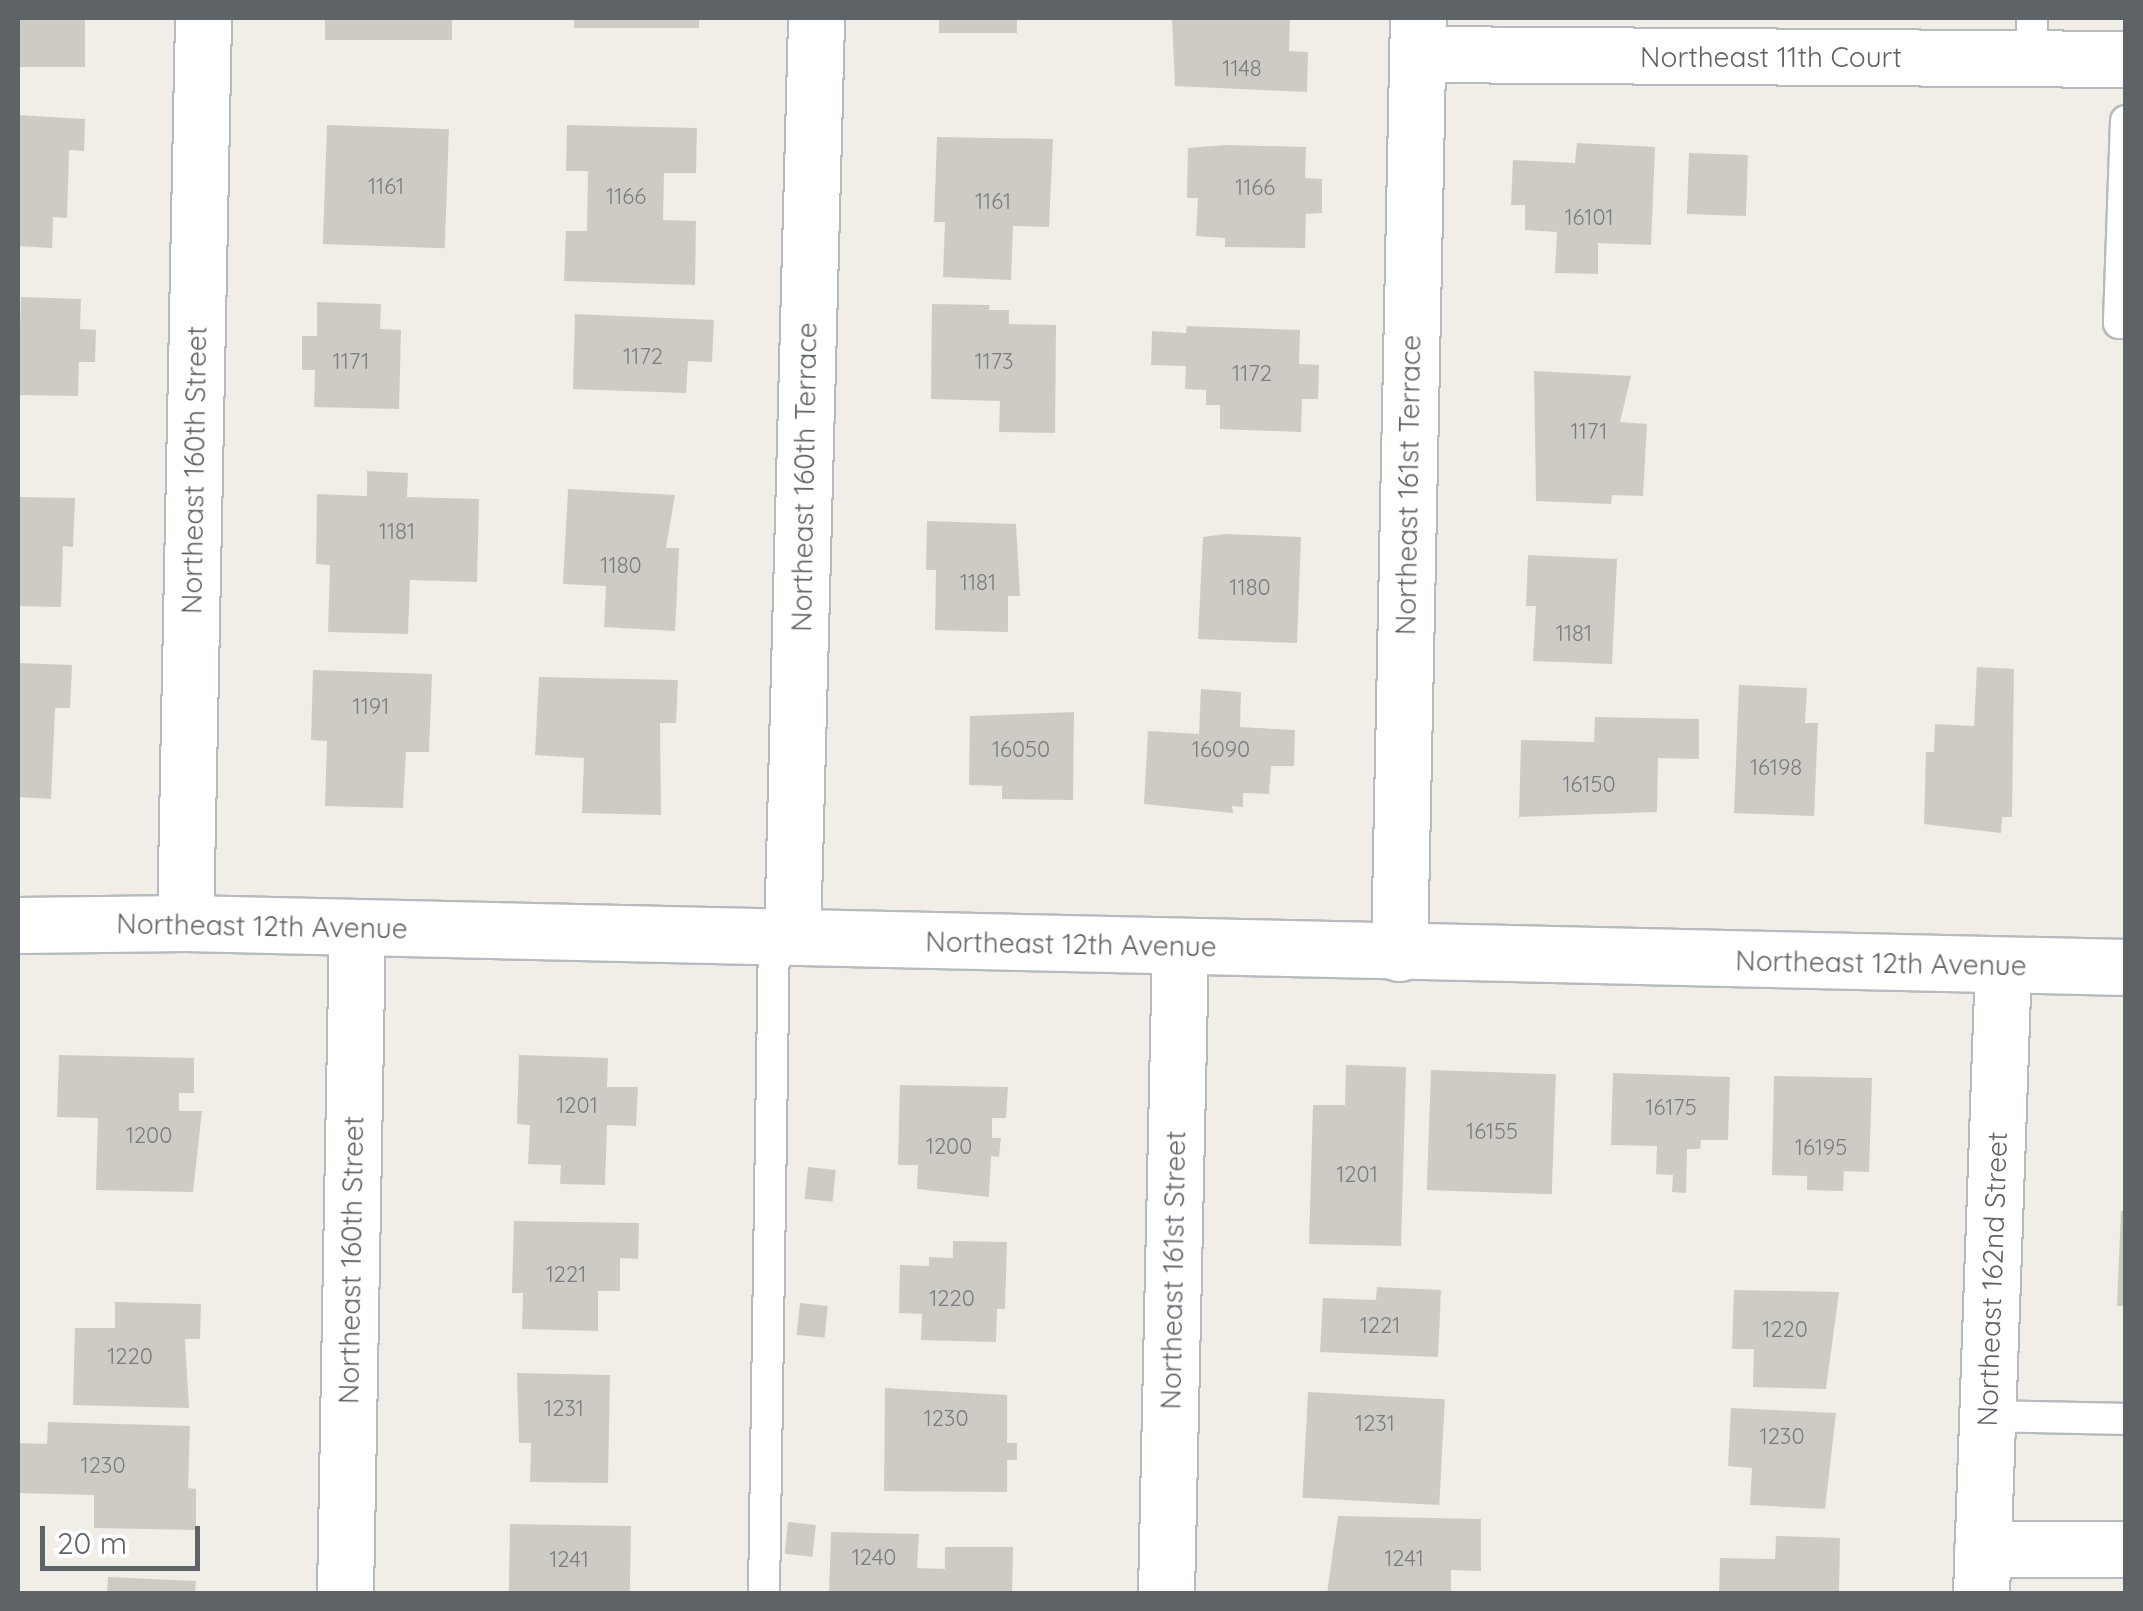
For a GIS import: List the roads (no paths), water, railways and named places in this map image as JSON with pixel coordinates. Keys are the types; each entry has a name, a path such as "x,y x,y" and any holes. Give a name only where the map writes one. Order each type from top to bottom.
{"street":[{"name":"Northeast 160th Street","path":"185,923 203,18"},
{"name":"Northeast 160th Terrace","path":"783,937 816,18"},
{"name":"Northeast 11th Court","path":"1417,36 2032,38 2126,59"},
{"name":"Northeast 161st Terrace","path":"1398,952 1417,36"},
{"name":"Northeast 12th Avenue","path":"18,925 185,923 2126,967"},
{"name":"Northeast 160th Street","path":"346,1594 357,927"},
{"name":"Northeast 161st Street","path":"1166,1594 1180,947"},
{"name":"Northeast 162nd Street","path":"1982,1571 2003,965"},
{"path":"1982,1571 2126,1549"}],"lane":[{"path":"2126,121 2119,323 2126,324"},
{"path":"764,1594 783,937"},
{"path":"1987,1416 2126,1419"}]}
